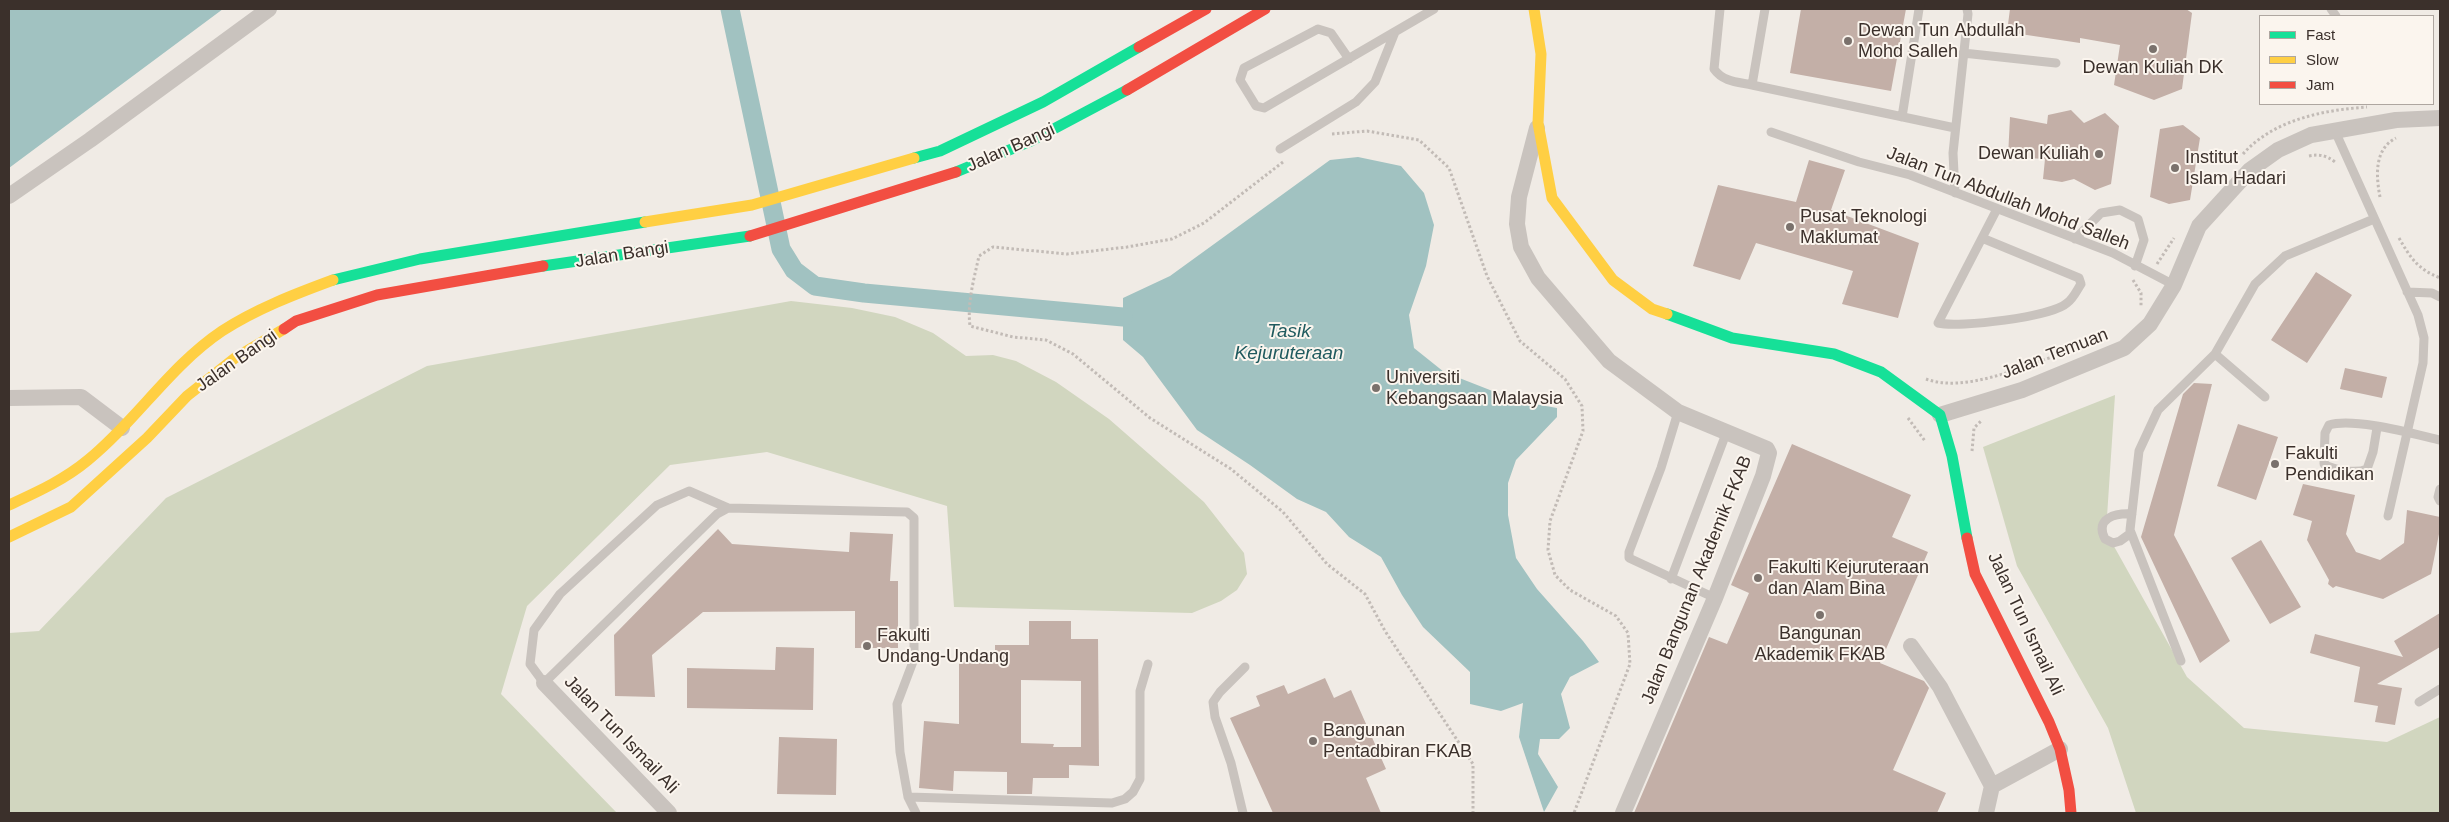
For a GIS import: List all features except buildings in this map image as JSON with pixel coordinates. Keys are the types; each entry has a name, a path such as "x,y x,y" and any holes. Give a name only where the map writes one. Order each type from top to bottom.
{"main road":[{"name":"Jalan Bangi","path":"9,505 59,481 88,460 122,428 173,373 222,331 285,298 344,276 420,258 752,206 940,151 1043,102 1192,13 1206,9"},
{"name":"Jalan Bangi","path":"9,537 71,507 147,438 187,396 235,358 296,321 377,295 538,267 754,235 952,174 1031,141 1142,82 1265,9"},
{"path":"1534,9 1540,54 1538,123 1552,198 1613,280 1652,309 1732,338 1834,354 1881,372 1940,415"},
{"name":"Jalan Tun Ismail Ali","path":"1940,415 1952,456 1975,574 2049,722 2060,749 2070,790 2071,813"}],"street":[{"path":"9,196 90,140 269,9"},
{"name":"Jalan Temuan","path":"1940,415 2022,390 2124,348 2150,324 2174,285 2199,226 2250,170 2278,150 2311,135 2335,130 2396,120 2440,118"},
{"name":"Jalan Bangunan Akademik FKAB","path":"1538,123 1519,197 1517,224 1521,247 1538,278 1609,360 1678,412 1767,449 1768,458 1763,476 1715,598 1623,813"},
{"path":"9,398 80,397 122,428"},
{"path":"1911,646 1940,687 1992,786 1986,813"},
{"name":"Jalan Tun Ismail Ali","path":"544,684 669,813"},
{"path":"1992,786 2060,749"}],"lane":[{"path":"1349,59 1331,33 1318,29 1244,68 1240,80 1256,106 1264,108 1349,59 1434,9"},
{"path":"1720,9 1714,69 1719,77 1955,128"},
{"path":"1752,85 1764,9"},
{"path":"1902,117 1919,9"},
{"path":"1955,193 1952,153 1967,9"},
{"path":"1280,149 1356,102 1375,82 1395,32"},
{"path":"1963,53 2056,63"},
{"path":"2335,130 2418,315 2424,338 2423,363 2388,516"},
{"name":"Jalan Tun Abdullah Mohd Salleh","path":"1772,132 1859,162 1910,176 2113,253 2174,285"},
{"path":"1982,238 2079,278 2081,284 2063,306 2019,318 1979,324 1938,323 1996,209"},
{"path":"2075,239 2101,213 2120,210 2138,220 2144,240 2135,266"},
{"path":"2181,661 2131,532 2139,452 2158,410 2215,354 2255,284 2286,256 2374,219"},
{"path":"2407,292 2432,293 2440,297"},
{"path":"2215,354 2265,397"},
{"path":"1678,412 1661,468 1629,552 1629,558 1633,562 1715,598"},
{"path":"2377,428 2373,452 2367,469 2363,471 2347,470 2328,467 2324,464 2322,459 2325,433 2329,425 2348,423 2408,433 2440,440"},
{"path":"1671,579 1727,431"},
{"path":"2440,489 2438,497 2440,501"},
{"path":"728,508 717,514 544,684 530,664 534,630 560,594 657,505 689,491 728,508 907,512 914,518 914,659 897,704 900,752 908,797 916,813"},
{"path":"2131,532 2120,541 2113,543 2105,539 2102,530 2106,518 2112,515 2132,514"},
{"path":"908,797 1112,803 1125,799 1133,792 1140,779 1140,691 1148,664"},
{"path":"1243,813 1231,763 1215,717 1214,702 1220,692 1245,667"},
{"path":"2419,702 2440,689"}],"path":[{"path":"1327,137 1334,132 1367,131 1420,140 1449,168 1487,276 1520,341 1564,379 1582,406 1583,431 1550,520 1548,550 1556,575 1570,590 1616,616 1628,633 1630,664 1574,813"},
{"path":"2381,201 2378,168 2382,151 2387,142 2399,136"},
{"path":"1289,158 1204,223 1172,239 1127,248 1067,254 993,248 979,256 972,287 969,316 970,326 1013,337 1046,340 1073,354 1150,418 1231,469 1283,512 1328,564 1365,594 1385,631 1473,764 1473,813"},
{"path":"2397,235 2412,260 2429,274 2440,278"}],"green space":[{"path":"791,301 852,308 895,317 933,333 966,356 993,355 1016,361 1056,382 1109,419 1204,502 1244,553 1247,574 1237,590 1221,601 1192,613 954,607 947,506 767,452 670,465 527,606 501,694 617,813 9,813 9,633 39,631 166,498 427,366"},
{"path":"2115,395 2106,532 2187,677 2244,728 2387,742 2440,717 2440,813 2136,813 2108,728 2017,566 1983,447"}],"water":[{"path":"9,9 223,9 9,168"},
{"name":"Tasik Kejuruteraan","path":"1358,157 1401,166 1424,193 1434,225 1426,266 1409,315 1414,348 1444,372 1518,401 1557,408 1557,417 1516,460 1508,483 1508,515 1516,558 1537,589 1599,662 1570,677 1561,694 1570,728 1559,739 1540,739 1538,754 1558,787 1544,812 1519,737 1523,703 1501,711 1470,704 1470,672 1423,627 1402,595 1381,557 1349,537 1326,512 1297,499 1197,430 1143,357 1123,340 1123,298 1170,276 1330,160"}],"waterway":[{"path":"730,9 781,249 794,270 815,286 864,293 1123,317"}],"traffic: fast":[{"path":"914,158 940,151 1043,102 1139,47"},
{"path":"956,172 1031,141 1127,90"},
{"path":"333,280 420,259 645,222"},
{"path":"543,266 750,236"},
{"path":"1667,314 1732,338 1834,354 1881,372 1940,415 1952,456 1967,538"}],"traffic: slow":[{"path":"1534,9 1541,54 1538,123 1552,198 1613,280 1652,309 1667,314"},
{"path":"645,222 752,205 914,158"},
{"path":"9,505 60,480 88,460 122,428 186,360 222,331 290,296 333,280"},
{"path":"9,537 71,507 147,438 187,396 235,358 284,329"}],"traffic: jam":[{"path":"1139,47 1206,9"},
{"path":"1127,90 1265,9"},
{"path":"750,236 956,172"},
{"path":"284,329 296,321 377,295 543,266"},
{"path":"1967,538 1975,574 2049,722 2060,749 2069,790 2071,813"}],"place":[{"name":"Dewan Tun Abdullah Mohd Salleh","path":"1848,41"},
{"name":"Dewan Kuliah DK","path":"2153,49"},
{"name":"Dewan Kuliah","path":"2099,154"},
{"name":"Institut Islam Hadari","path":"2175,168"},
{"name":"Pusat Teknologi Maklumat","path":"1790,227"},
{"name":"Universiti Kebangsaan Malaysia","path":"1376,388"},
{"name":"Fakulti Pendidikan","path":"2275,464"},
{"name":"Fakulti Kejuruteraan dan Alam Bina","path":"1758,578"},
{"name":"Bangunan Akademik FKAB","path":"1820,615"},
{"name":"Fakulti Undang-Undang","path":"867,646"},
{"name":"Bangunan Pentadbiran FKAB","path":"1313,741"}]}
